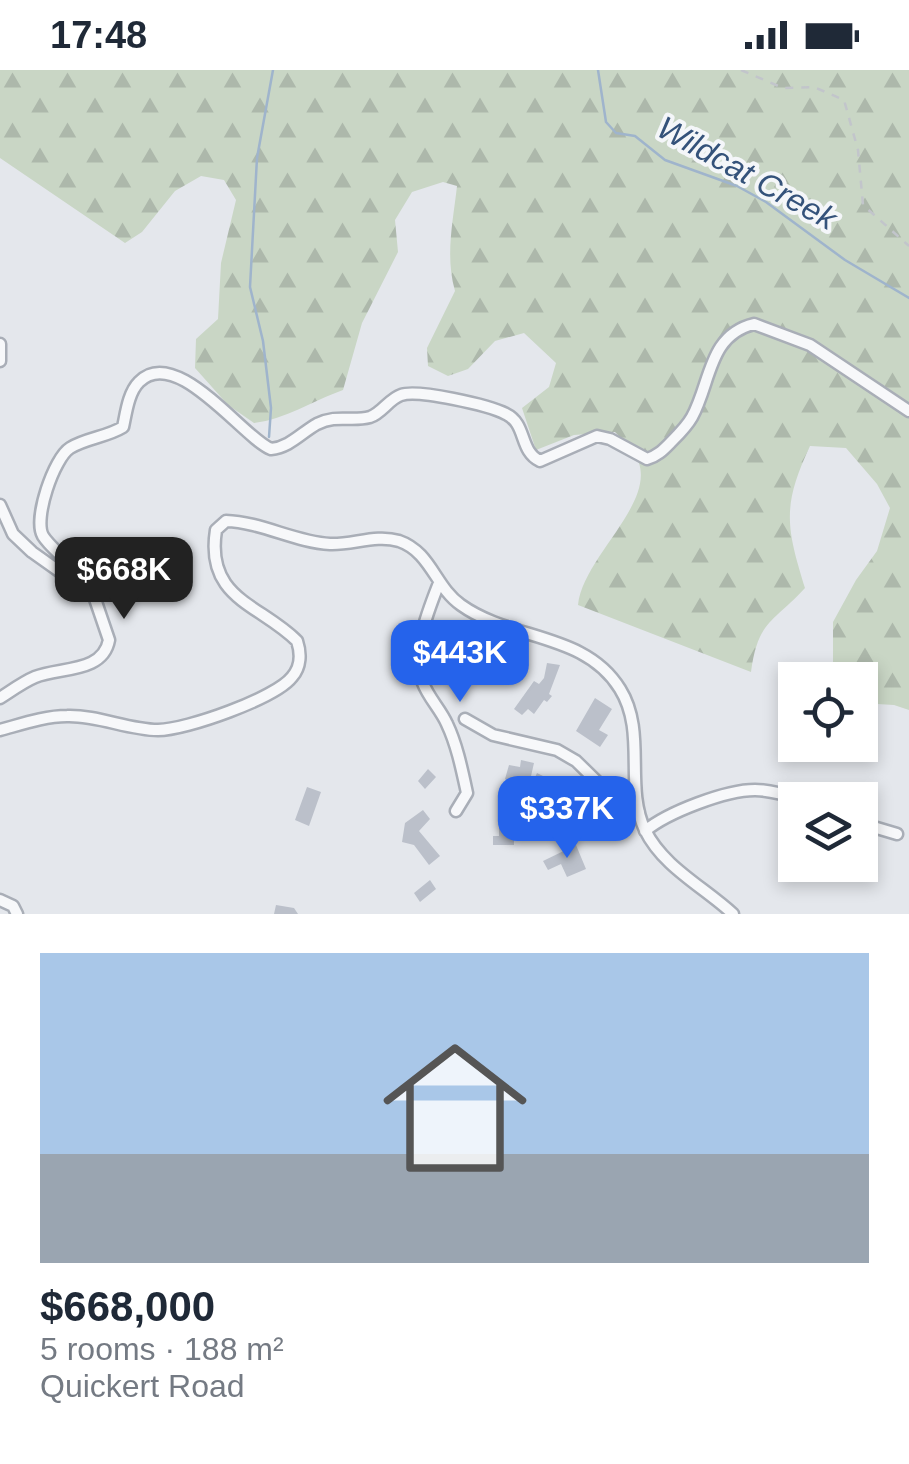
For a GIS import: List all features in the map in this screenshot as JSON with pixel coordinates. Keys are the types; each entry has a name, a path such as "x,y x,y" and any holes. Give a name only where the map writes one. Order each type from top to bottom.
{"street":[{"path":"70,581 71,566 43,536 38,517 42,506 62,455 74,446 123,427 133,392 140,380 149,377 164,376 203,391 271,450 289,444 330,419 369,417 398,396 411,393 473,404 510,416 518,422 528,454 540,461 597,436 647,458 663,450 692,416 705,375 722,345 744,326 754,324 810,345 909,412"},
{"path":"0,344 0,361"},
{"path":"0,505 13,534 94,596 110,640 108,649 93,662 32,678 0,698"},
{"path":"0,730 62,716 82,716 154,730 182,728 206,722 291,680 299,664 297,641 284,628 241,603 225,583 214,540 216,530 226,522 333,544 395,540 414,548 428,561 439,582 459,604 495,624 552,638 605,670 619,688 633,721 639,812 646,830 660,853 734,914"},
{"path":"439,582 419,662 422,683 448,725 462,772 466,793 456,811"},
{"path":"465,719 493,735 557,750 576,761 627,811 639,812"},
{"path":"646,830 672,814 744,790 778,793"},
{"path":"878,828 896,834"},
{"path":"0,900 13,906 17,914"}],"path":[{"path":"740,70 783,88 814,86 844,100 858,150 863,204 909,246"}],"green space":[{"path":"0,70 909,70 909,710 878,704 878,662 833,662 833,622 877,551 890,508 877,484 846,448 810,446 801,467 790,516 805,588 763,632 751,672 578,605 592,569 636,497 641,480 639,463 615,432 574,435 536,450 522,408 549,387 556,363 524,333 495,341 468,369 448,376 428,366 427,348 455,291 450,252 457,186 443,182 412,192 395,220 398,252 362,323 343,390 288,414 254,423 228,405 195,368 196,339 218,319 221,263 236,200 224,180 201,176 175,191 142,232 125,243 0,158"}],"building":[{"path":"478,645 489,667 479,673 475,667 457,677 447,658 455,650 459,657"},
{"path":"547,663 560,665 549,694 552,696 534,714 528,709 522,715 514,709 534,681 539,684 544,678"},
{"path":"595,698 612,709 599,730 608,735 600,747 576,731"},
{"path":"521,760 534,763 529,785 505,779 509,765 520,767"},
{"path":"428,769 436,777 425,789 418,781"},
{"path":"537,773 547,778 544,786 533,782"},
{"path":"307,787 321,792 309,826 295,820"},
{"path":"423,810 430,819 419,831 440,856 429,865 414,845 402,842 405,823"},
{"path":"499,823 514,823 514,845 493,845 493,836 499,836"},
{"path":"576,845 586,869 567,877 561,864 548,870 543,861"},
{"path":"430,880 436,889 420,902 414,893"},
{"path":"276,905 294,908 298,914 274,914"}],"waterway":[{"path":"269,437 271,408 263,341 250,287 257,158 273,70"},
{"name":"Wildcat Creek","path":"598,70 606,122 616,133 635,136 665,160 737,186 766,202 845,260 909,298"}]}
